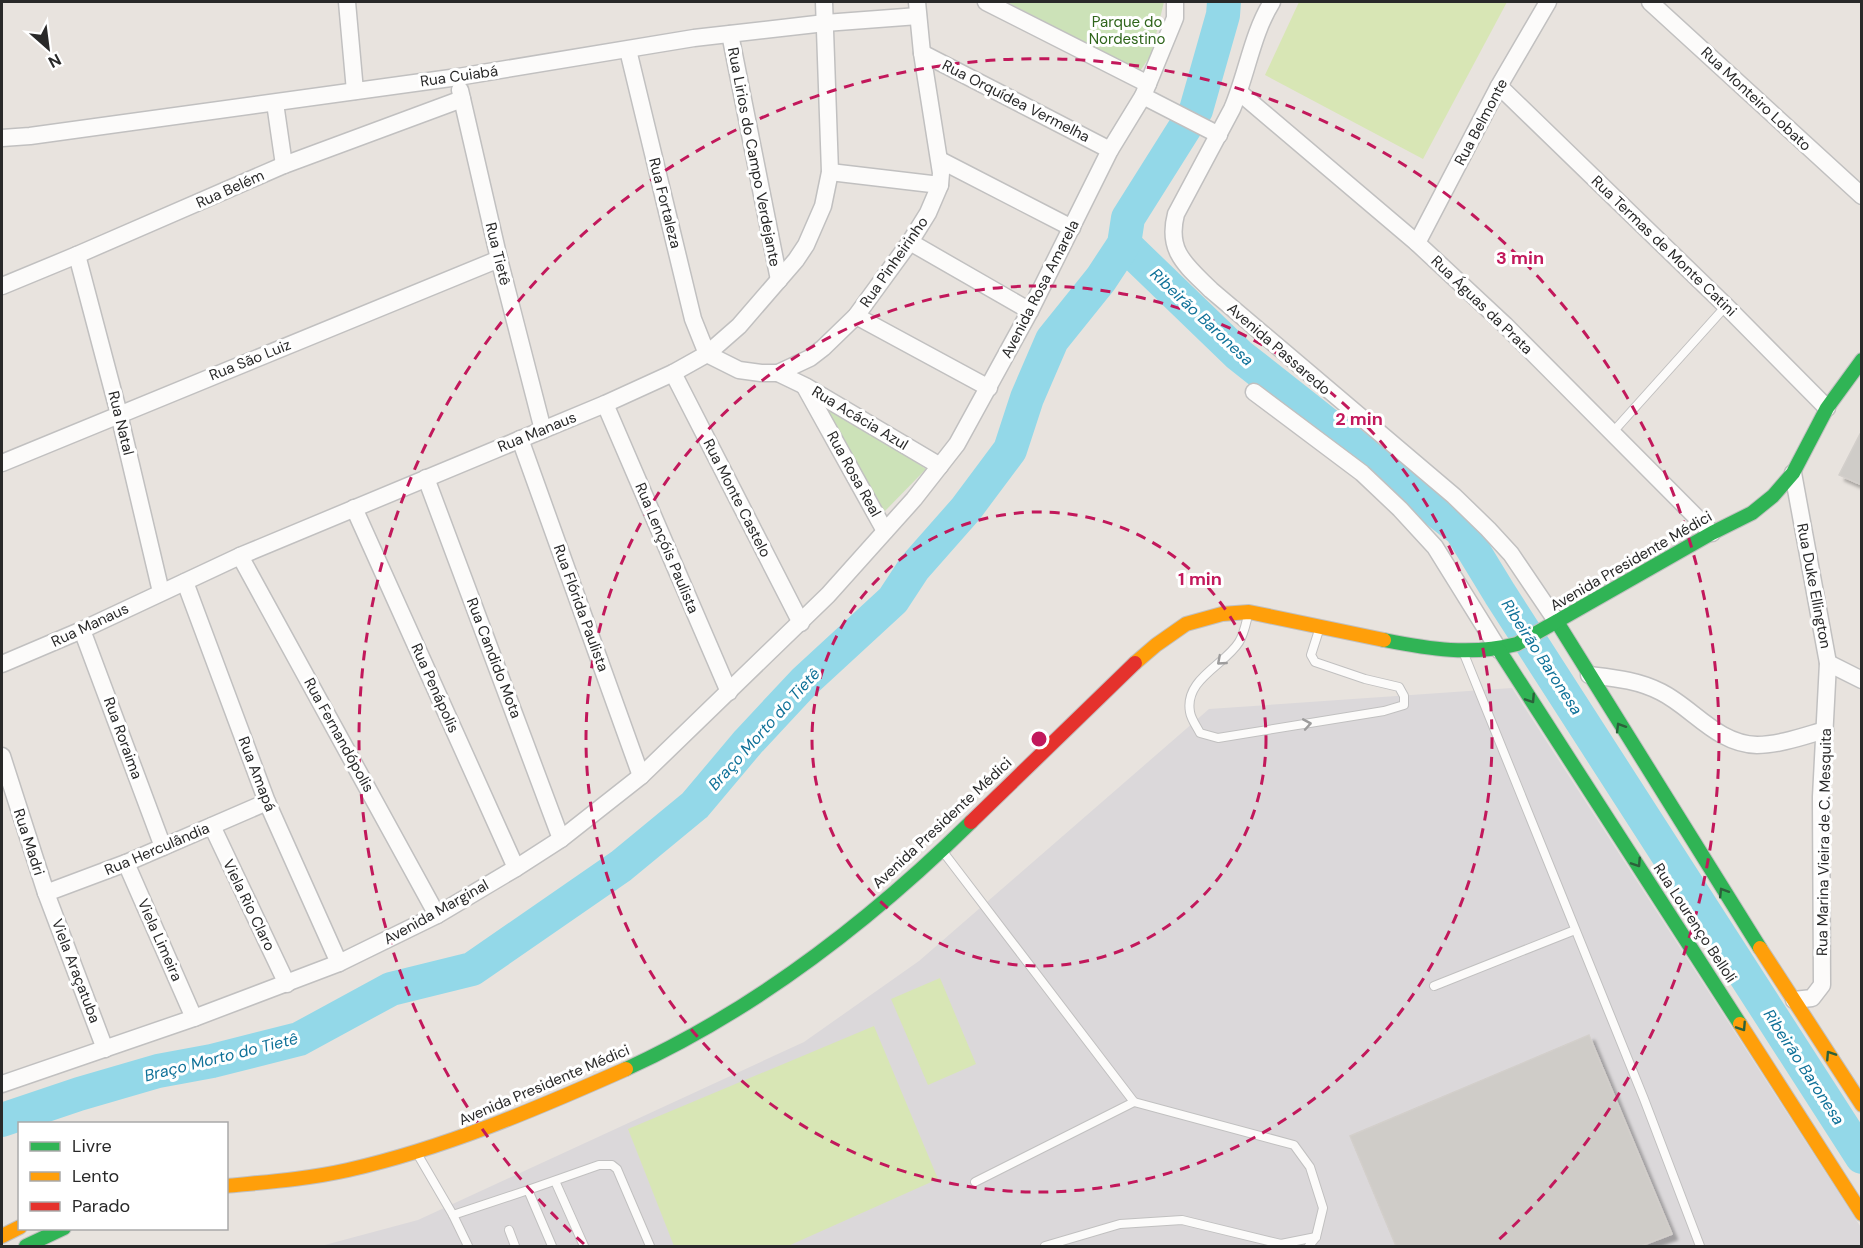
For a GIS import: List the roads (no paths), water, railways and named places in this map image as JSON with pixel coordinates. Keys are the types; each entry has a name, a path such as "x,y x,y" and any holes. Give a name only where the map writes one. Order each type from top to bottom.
{"main road":[{"name":"Avenida Presidente Médici","path":"228,1186 298,1179 348,1170 447,1143 554,1101 654,1056 716,1023 794,971 862,920 942,850 1117,679 1155,645 1186,624 1222,614 1250,612 1429,649 1464,653 1499,650 1517,644 1712,532 1752,513 1773,496 1792,473 1827,408 1862,360"},
{"path":"1550,626 1589,675 1737,914 1862,1105"},
{"name":"Rua Lourenço Belloli","path":"1499,650 1862,1214"},
{"path":"2,1236 18,1228"},
{"path":"26,1246 60,1230"}],"street":[{"path":"347,2 355,91"},
{"name":"Rua Manaus","path":"2,664 82,630 240,556 605,404 673,373 707,354 739,326 779,280 806,245 823,206 830,172 824,2"},
{"path":"986,2 1145,90 1219,135"},
{"name":"Avenida Rosa Amarela","path":"801,623 914,499 967,428 1030,311 1110,150 1145,90 1175,18 1175,2"},
{"name":"Avenida Passaredo","path":"1260,2 1261,20"},
{"name":"Avenida Passaredo","path":"1272,2 1261,20 1239,92 1219,135 1176,214 1173,241 1178,255 1211,290 1454,496 1488,529 1527,576 1550,626"},
{"name":"Rua Belmonte","path":"1417,243 1499,86 1548,2"},
{"name":"Rua Monteiro Lobato","path":"1650,2 1862,196"},
{"name":"Rua Cuiabá","path":"2,138 275,103 730,34 917,9"},
{"name":"Rua Pinheirinho","path":"778,373 799,364 823,348 856,316 910,242 928,213 940,185 940,160 917,9"},
{"name":"Rua Lirios do Campo Verdejante","path":"730,34 779,280"},
{"name":"Rua Fortaleza","path":"628,50 693,319 707,354"},
{"name":"Rua Orquídea Vermelha","path":"922,53 1110,150"},
{"name":"Rua Tietê","path":"458,77 499,259 543,430"},
{"name":"Rua Termas de Monte Catini","path":"1499,86 1726,306 1827,408"},
{"name":"Rua Águas da Prata","path":"1239,92 1417,243 1505,325 1712,532"},
{"name":"Rua Belém","path":"2,286 284,165 462,99"},
{"path":"275,103 284,165"},
{"path":"940,160 1072,228"},
{"path":"830,172 940,185"},
{"path":"910,242 1030,311"},
{"name":"Rua Natal","path":"77,255 119,414 160,592"},
{"name":"Rua São Luiz","path":"2,463 499,259"},
{"path":"856,316 989,388"},
{"path":"707,354 740,370 778,373"},
{"name":"Rua Monte Castelo","path":"673,373 801,623"},
{"name":"Rua Acácia Azul","path":"778,373 805,386 940,466"},
{"name":"Rua Rosa Real","path":"805,386 885,531"},
{"path":"1254,392 1362,473 1400,509 1435,547 1499,650"},
{"name":"Rua Lençóis Paulista","path":"605,404 729,692"},
{"name":"Rua Flórida Paulista","path":"520,439 641,776"},
{"name":"Rua Duke Ellington","path":"1792,473 1828,663 1862,680"},
{"name":"Rua Candido Mota","path":"426,478 561,839"},
{"name":"Rua Penápolis","path":"354,508 516,868"},
{"name":"Rua Fernandópolis","path":"240,556 437,915"},
{"name":"Rua Amapá","path":"185,582 267,802 339,963"},
{"name":"Avenida Marginal","path":"2,1084 287,984 339,963 437,915 561,839 641,776 801,623"},
{"name":"Rua Roraima","path":"82,630 163,847"},
{"name":"Rua Marina Vieira de C. Mesquita","path":"1794,1000 1812,998 1822,986 1821,797 1828,663"},
{"path":"1589,675 1633,680 1662,692 1724,737 1756,745 1794,739 1825,730"},
{"name":"Rua Madri","path":"2,756 46,893"},
{"name":"Rua Herculândia","path":"46,893 126,863 267,802"},
{"name":"Viela Rio Claro","path":"212,826 287,984"},
{"name":"Viela Limeira","path":"126,863 194,1018"},
{"name":"Viela Araçatuba","path":"46,893 105,1049"}],"lane":[{"path":"1612,433 1726,306"},
{"path":"1250,612 1240,641 1226,658 1202,677 1191,697 1190,712 1200,733 1218,738 1384,711 1404,705 1404,696 1399,687 1365,679 1315,662 1311,654 1321,626"},
{"path":"1464,653 1644,1099 1700,1246"},
{"path":"942,850 1134,1102 1294,1145 1310,1167 1323,1208 1316,1237 1309,1246"},
{"path":"1434,986 1575,930"},
{"path":"975,1182 1134,1102"},
{"path":"416,1152 453,1215 468,1246"},
{"path":"453,1215 599,1165 612,1165 617,1169 650,1246"},
{"path":"555,1181 584,1246"},
{"path":"528,1190 552,1246"},
{"path":"1045,1246 1120,1224 1182,1220 1281,1244 1316,1237"},
{"path":"508,1230 515,1246"}],"waterway":[{"name":"Braço Morto do Tietê","path":"2,1120 158,1071 212,1061 299,1039 391,989 472,969 621,866 695,805 748,742 804,682 893,600 914,568 966,509 1010,450 1027,398 1052,340 1101,279 1124,244 1128,218 1196,110 1223,15 1224,2"},
{"name":"Ribeirão Baronesa","path":"1124,244 1239,355 1461,530 1862,1157"}],"park label":[{"name":"Parque do Nordestino","path":"1127,30"}]}
